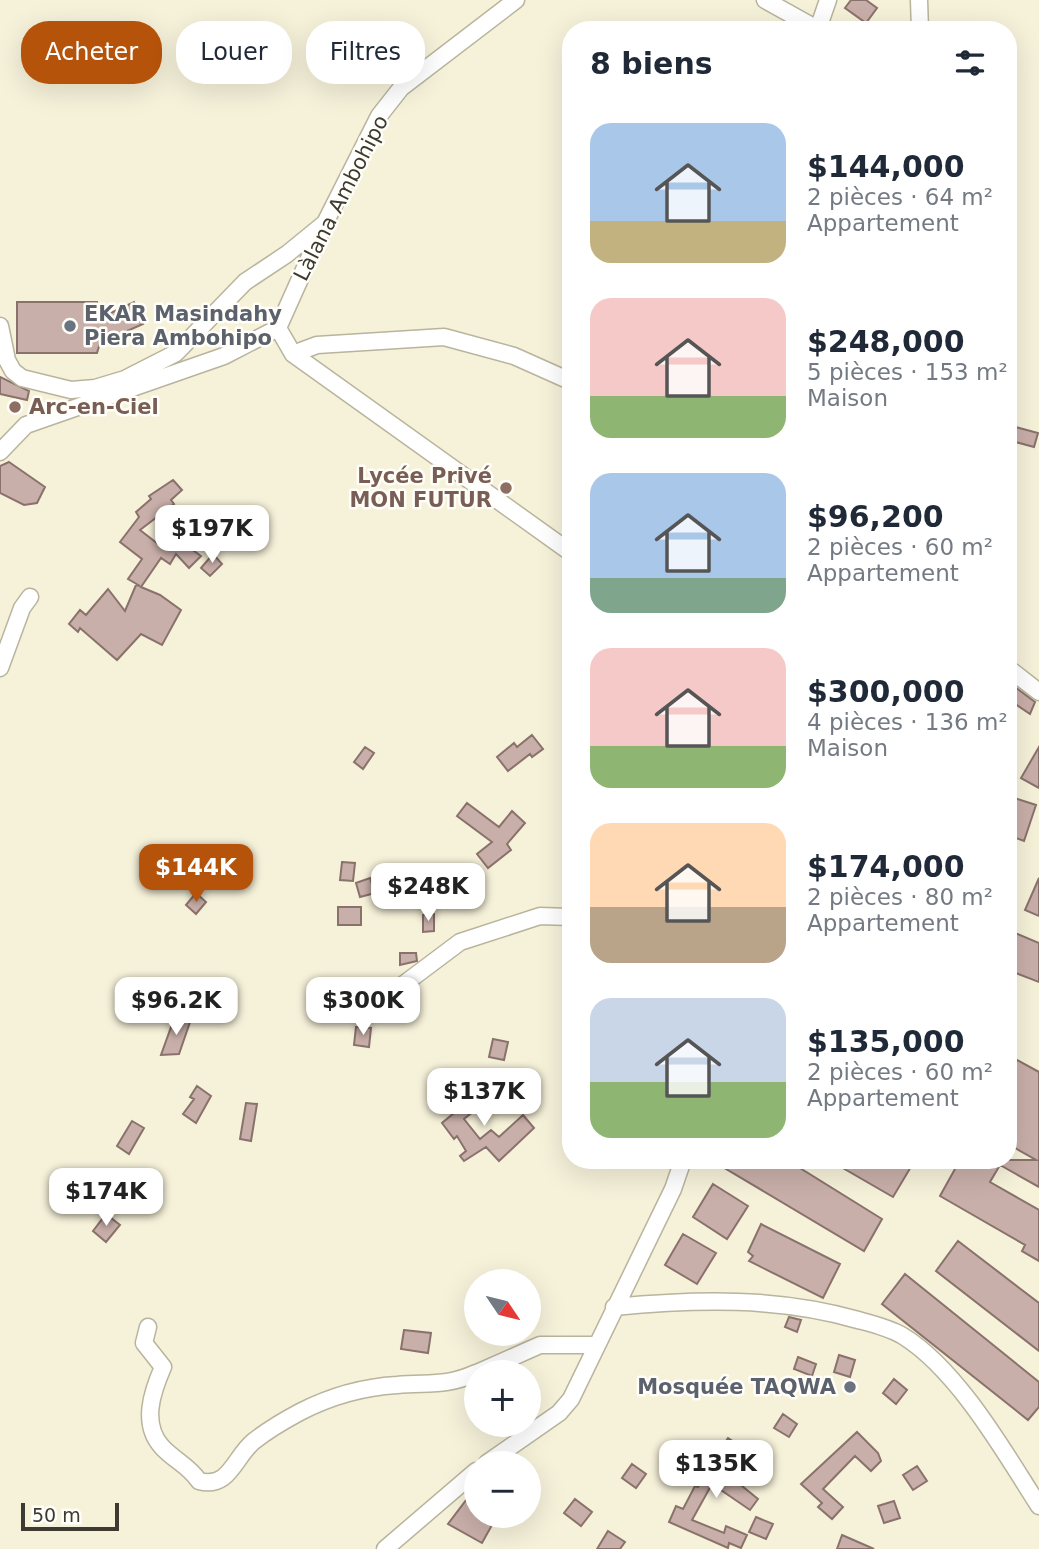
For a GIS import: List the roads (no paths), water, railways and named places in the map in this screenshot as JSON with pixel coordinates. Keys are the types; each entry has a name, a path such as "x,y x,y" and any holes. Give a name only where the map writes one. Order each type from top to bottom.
{"street":[{"name":"Làlana Ambohipo","path":"278,328 325,223 379,116 401,88 516,0"},
{"path":"765,0 804,21"},
{"path":"821,21 828,0"},
{"path":"919,0 920,21"},
{"path":"0,326 7,360 13,371 22,378 71,390 95,388 125,379 176,353 245,282 287,254 325,223"},
{"path":"0,452 26,425 224,356 278,328 293,355 562,546"},
{"path":"293,355 317,345 444,337 514,356 562,377"},
{"path":"0,668 22,608 30,597"},
{"path":"1017,675 1039,692"},
{"path":"328,1010 380,1002 460,942 540,916 562,917"},
{"path":"504,1451 559,1413 571,1399 673,1189 680,1169"},
{"path":"614,1307 657,1303 785,1303 832,1312 904,1336 956,1386 988,1424 1039,1506"},
{"path":"148,1327 144,1343 163,1367 150,1396 151,1424 161,1447 188,1465 199,1481 211,1484 224,1479 253,1442 300,1412 348,1391 399,1384 439,1386 464,1378"},
{"path":"507,1360 540,1345 595,1345"},
{"path":"385,1549 464,1481"}],"place":[{"name":"EKAR Masindahy Piera Ambohipo","path":"70,326"},
{"name":"Arc-en-Ciel","path":"15,407"},
{"name":"Lycée Privé MON FUTUR","path":"506,488"},
{"name":"Mosquée TAQWA","path":"850,1387"}]}
